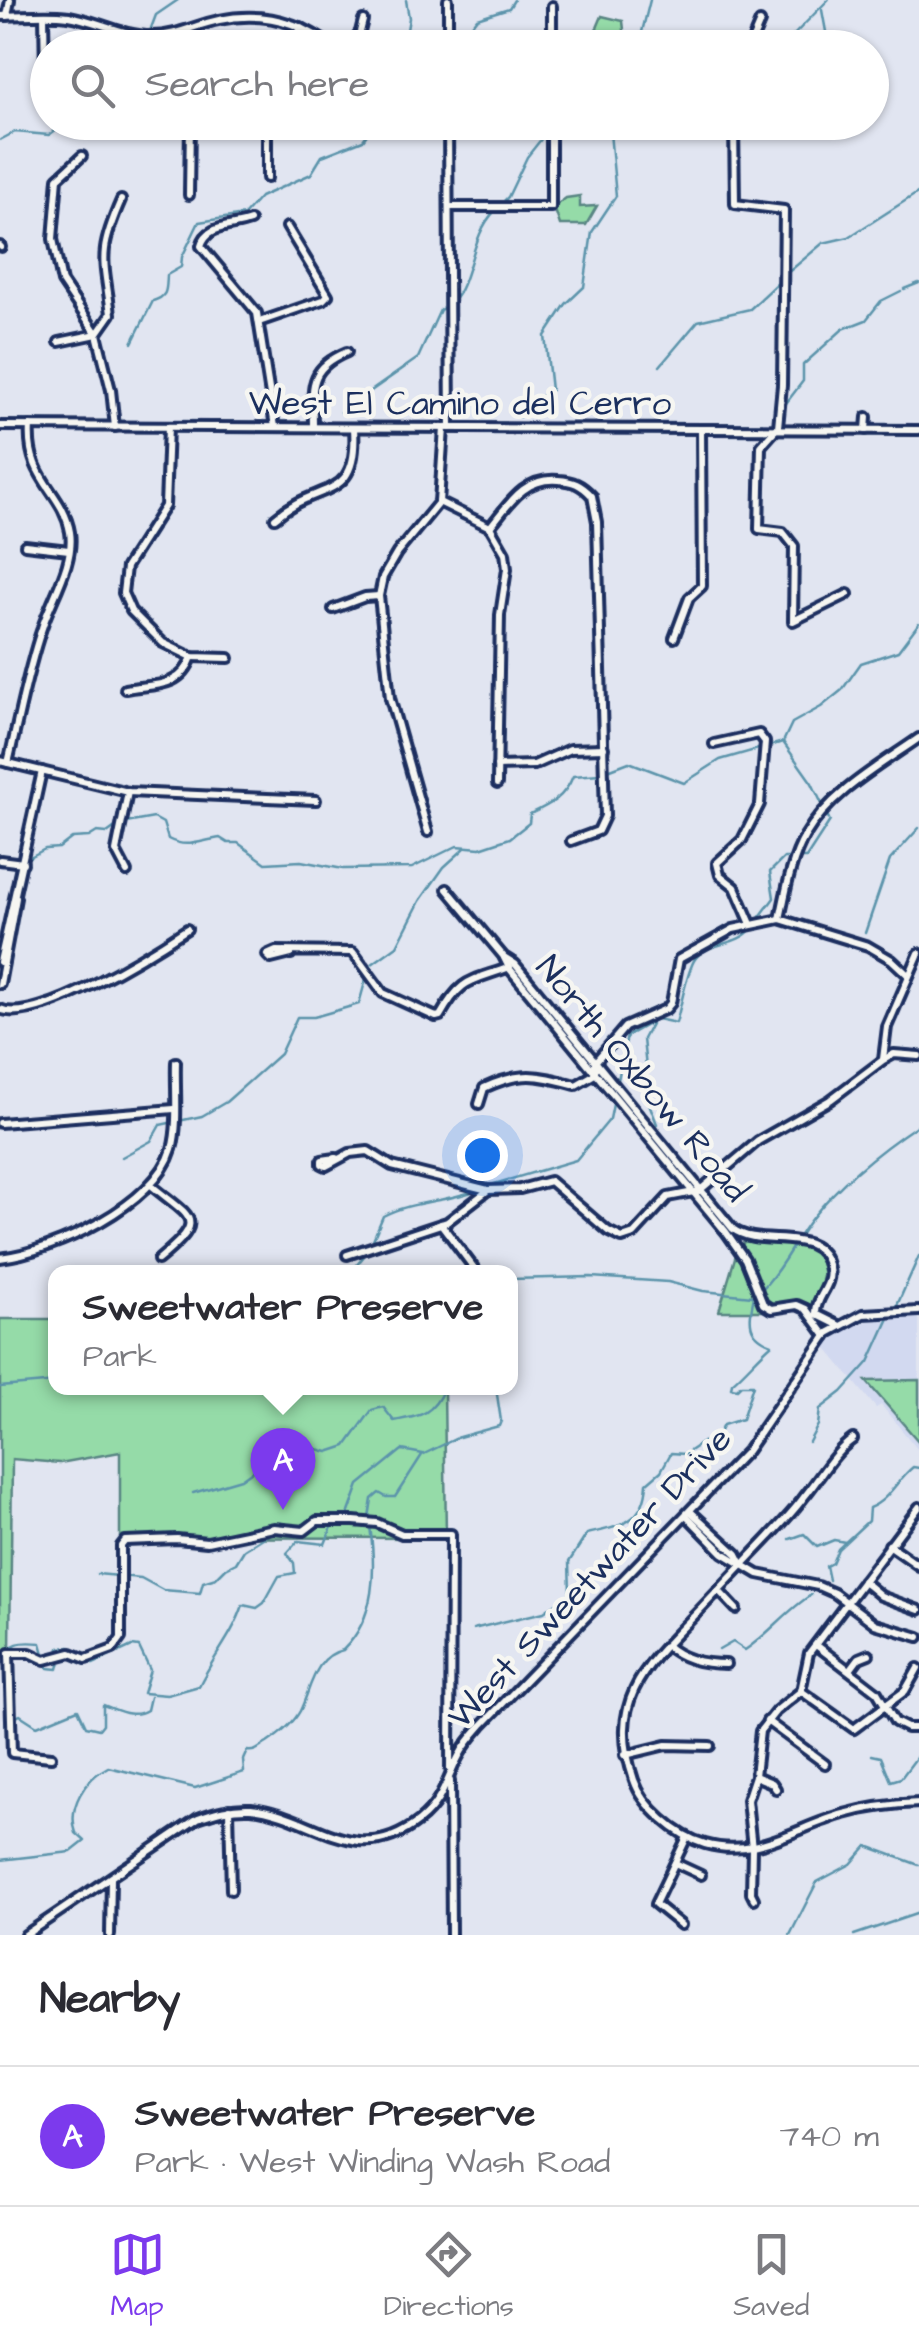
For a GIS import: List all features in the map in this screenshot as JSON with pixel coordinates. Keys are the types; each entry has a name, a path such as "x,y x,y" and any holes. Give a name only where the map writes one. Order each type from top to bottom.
{"street":[{"path":"10,0 4,16 66,15 119,30"},
{"path":"448,0 448,30"},
{"path":"552,6 552,30"},
{"path":"44,16 44,30"},
{"path":"188,30 217,20 251,16 289,22 306,30"},
{"path":"360,30 363,20"},
{"path":"757,30 760,22"},
{"path":"188,195 190,140"},
{"path":"267,140 267,178"},
{"path":"428,832 390,698 379,596 383,577 397,554 439,502 447,428 448,140"},
{"path":"450,207 551,207 551,140"},
{"path":"734,140 734,204 784,210 782,385 777,430 761,446 759,529 783,532 794,546 792,620 795,622 848,594"},
{"path":"82,156 58,178 52,239 62,282 97,334 112,390 115,426"},
{"path":"59,342 97,334 111,314 102,268 104,238 121,200"},
{"path":"250,222 212,230 201,246 251,305 259,322 276,427"},
{"path":"259,322 328,295 287,227"},
{"path":"312,428 314,379 328,361 347,352"},
{"path":"866,417 866,430"},
{"name":"West El Camino del Cerro","path":"0,426 919,430"},
{"path":"30,426 30,453 68,524 68,550 4,762 128,792 316,800"},
{"path":"168,427 165,506 126,567 122,585 131,611 163,643 192,657 229,658"},
{"path":"275,518 346,479 353,467 354,428"},
{"path":"674,638 685,605 702,586 701,429"},
{"path":"490,527 521,490 544,479 572,481 592,496 597,522 605,816 598,831 571,841"},
{"path":"439,502 490,527 502,546 507,568 500,615 497,784"},
{"path":"25,545 68,550"},
{"path":"333,609 364,597 379,596"},
{"path":"125,689 174,682 184,675 192,657"},
{"path":"714,744 759,734 765,742 760,804 742,840 717,864 720,876 736,887 751,924"},
{"path":"780,919 804,838 827,804 919,738"},
{"path":"497,766 534,765 570,749 604,748"},
{"path":"0,962 42,771"},
{"path":"126,872 116,851 128,792"},
{"path":"0,860 23,864"},
{"name":"North Oxbow Road","path":"446,889 595,1062 697,1190 740,1250 762,1304 771,1309 798,1305 806,1308 826,1336"},
{"path":"0,984 16,897"},
{"path":"478,1104 484,1088 520,1074 536,1074 576,1085 595,1074 595,1062 626,1027 671,1003 679,959 733,928 780,919 868,946 908,975"},
{"path":"0,1010 16,1013 74,994 187,929"},
{"path":"291,954 353,952 383,994 436,1017 455,990 472,979 512,966"},
{"path":"883,1060 887,1027 919,954"},
{"name":"North Oxbow Road","path":"512,966 595,1074 742,1236 804,1241 820,1250 830,1269 828,1285 815,1307 816,1314 839,1326"},
{"path":"336,1158 368,1151 392,1166 488,1190 520,1189 550,1182 608,1232 622,1238 634,1234 668,1197 697,1190 758,1141 830,1100 883,1060 894,1054 919,1056"},
{"path":"0,1258 67,1240 152,1186 172,1149 176,1062"},
{"path":"0,1123 174,1109"},
{"path":"152,1186 178,1203 188,1222 181,1244 158,1260"},
{"path":"347,1254 441,1224 488,1190"},
{"path":"441,1224 471,1265"},
{"name":"West Sweetwater Drive","path":"229,1808 269,1812 324,1834 361,1842 399,1833 419,1821 450,1782 458,1756 472,1736 747,1451 826,1336 863,1314 919,1311"},
{"path":"853,1439 843,1446 801,1502 646,1666 628,1701 623,1731 625,1755 638,1792 652,1808 686,1837 726,1848 772,1843 840,1814 884,1804 919,1803"},
{"path":"754,1900 747,1800 755,1776 756,1742 767,1720 801,1691 809,1653 919,1507"},
{"path":"688,1513 743,1565 773,1579 818,1586 875,1624 919,1637"},
{"path":"688,1513 737,1554 743,1565"},
{"path":"51,1757 14,1756 11,1749 9,1652 45,1660 71,1653 86,1659 113,1649 121,1638 121,1546 125,1541 207,1542 274,1528 304,1530 324,1520 377,1523 402,1534 451,1534 451,1935"},
{"path":"889,1545 919,1566"},
{"path":"862,1581 881,1596 919,1610"},
{"path":"718,1591 736,1609"},
{"path":"666,1645 674,1653 704,1664 726,1664"},
{"path":"816,1645 877,1692 895,1722 919,1728"},
{"path":"850,1670 868,1654"},
{"path":"801,1691 854,1729 886,1707 913,1681 918,1668"},
{"path":"767,1720 825,1764"},
{"path":"625,1755 666,1744 710,1746"},
{"path":"755,1776 776,1788"},
{"path":"25,1935 198,1818 229,1808 230,1890"},
{"path":"681,1925 655,1904 686,1837"},
{"path":"675,1863 701,1875"},
{"path":"110,1935 111,1878"}],"shaded area":[{"path":"877,1317 919,1317 919,1451 881,1405 876,1408 824,1345 836,1334"}],"green space":[{"path":"602,16 623,21 624,30 596,30"},
{"path":"580,196 580,207 597,206 586,225 560,225 554,207 566,198"},
{"path":"744,1241 803,1243 813,1247 823,1271 811,1306 796,1300 777,1305 769,1301 754,1280 742,1246"},
{"path":"737,1251 758,1304 768,1311 719,1311"},
{"path":"0,1319 48,1319 48,1395 444,1395 446,1538 120,1537 120,1452 60,1463 12,1459 10,1653 0,1653"},
{"path":"919,1380 919,1442 866,1381"}],"waterway":[{"path":"150,30 156,15 178,0"},
{"path":"406,0 407,30"},
{"path":"459,26 470,27 477,18 509,8 514,0"},
{"path":"642,30 650,0"},
{"path":"799,30 828,0"},
{"path":"822,10 826,30"},
{"path":"0,140 15,132 30,133"},
{"path":"132,343 153,301 165,292 167,275 181,267 199,222 244,215 260,197 311,174 322,156 363,140"},
{"path":"500,205 540,140"},
{"path":"519,417 528,404 551,390 545,336 566,304 584,287 592,232 616,196 611,140"},
{"path":"785,275 823,243 849,237 919,192"},
{"path":"452,302 481,232 495,211"},
{"path":"660,366 698,321 750,309 780,281"},
{"path":"904,289 919,283"},
{"path":"784,406 803,381 803,365 843,329 866,320 881,301 901,291"},
{"path":"341,412 418,358 440,310 446,306"},
{"path":"608,770 629,762 684,783 720,760 783,742 792,723 842,690 861,663 898,651 919,623"},
{"path":"783,742 812,783 830,821 806,858 798,858"},
{"path":"126,823 154,818 163,823 168,839 175,842 220,838 238,843 266,863 301,861 343,869 412,868 457,846 480,848 510,838 529,823 530,814 561,795 573,776 600,774"},
{"path":"30,857 45,849 59,848 72,838 107,833 118,825"},
{"path":"865,933 890,860 919,828"},
{"path":"368,967 397,946 420,901 444,867 465,848"},
{"path":"756,922 774,898 770,872 784,858 790,858"},
{"path":"484,1187 576,1160 610,1119 627,1036 657,1019 676,1023 695,959 707,949 739,938 752,928"},
{"path":"122,1157 151,1141 160,1125 202,1116 226,1102 280,1054 297,1017 314,1017 359,1004 367,975"},
{"path":"651,1024 643,1039 650,1106 657,1124"},
{"path":"762,1289 835,1191 919,1124"},
{"path":"372,1242 383,1216 477,1190"},
{"path":"357,1265 369,1250"},
{"path":"895,1310 919,1256"},
{"path":"518,1279 591,1277 668,1282 703,1291 752,1296"},
{"path":"473,1629 544,1612 570,1593 569,1562 587,1534 620,1525 636,1514 647,1483 661,1471 671,1453 685,1454 716,1439 723,1425 742,1419 753,1385 737,1389 731,1388 732,1383 772,1344 758,1336 751,1326 754,1296"},
{"path":"809,1442 818,1425 820,1409 869,1362 890,1316"},
{"path":"0,1387 48,1383"},
{"path":"193,1493 241,1479 285,1448 307,1446 328,1452 346,1446 372,1410 383,1407 394,1421 431,1409 440,1395"},
{"path":"369,1518 372,1499 379,1493 395,1497 422,1455 459,1437 499,1426 497,1395"},
{"path":"341,1518 348,1515 359,1485 402,1450 423,1454"},
{"path":"829,1580 826,1566 868,1521 869,1508 882,1500 913,1467 919,1468"},
{"path":"88,1662 93,1664 132,1646 139,1647 150,1670 143,1693 167,1695 199,1686 243,1605 257,1608 264,1603 279,1576 295,1573 287,1553 298,1541 325,1544 334,1522"},
{"path":"0,1860 71,1852 85,1841 76,1833 76,1804 85,1786 108,1767 195,1788 244,1772 247,1751 257,1749 290,1725 320,1666 333,1653 343,1650 362,1623 373,1576 370,1526"},
{"path":"97,1574 141,1578 163,1590 200,1593 203,1582 216,1578 236,1563 244,1550 274,1531"},
{"path":"790,1539 804,1534 817,1547 834,1540 845,1542"},
{"path":"719,1650 733,1642 745,1650 811,1595"},
{"path":"0,1659 13,1646 34,1642 41,1643 48,1668 58,1669 60,1661"},
{"path":"58,1653 59,1648 70,1647 74,1651"},
{"path":"15,1718 20,1715 37,1726 78,1709 86,1726 99,1729 103,1724 103,1705 136,1714 147,1710 150,1697"},
{"path":"872,1755 881,1757 891,1781 901,1778 919,1754"},
{"path":"790,1935 817,1882 851,1864 867,1846 919,1865"},
{"path":"854,1935 919,1913"}],"place":[{"name":"Sweetwater Preserve","path":"283,1510"}]}
